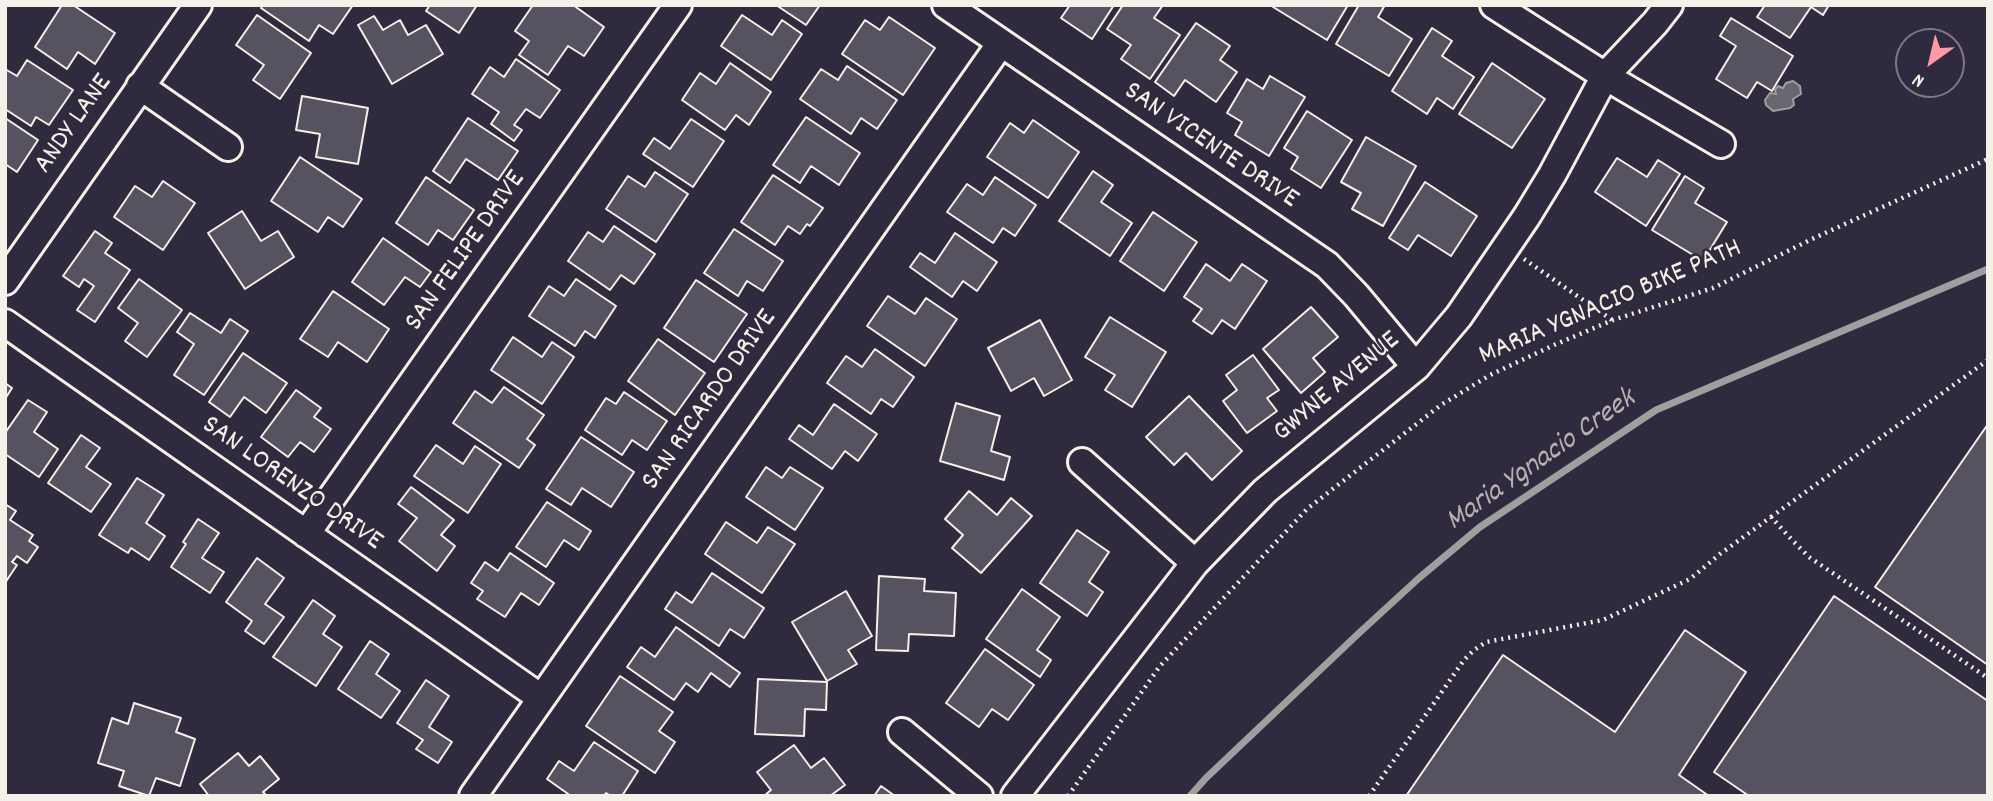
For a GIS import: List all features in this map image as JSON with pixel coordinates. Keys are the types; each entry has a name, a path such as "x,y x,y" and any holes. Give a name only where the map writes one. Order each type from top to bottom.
{"street":[{"name":"ANDY LANE","path":"5,281 198,5"},
{"name":"SAN FELIPE DRIVE","path":"306,534 678,5"},
{"name":"SAN VICENTE DRIVE","path":"946,5 1327,265 1356,295 1416,367"},
{"path":"1494,5 1605,76 1721,144"},
{"name":"GWYNE AVENUE","path":"1015,796 1195,563 1265,491 1416,367 1459,316 1552,175 1605,76 1669,5"},
{"name":"SAN RICARDO DRIVE","path":"473,796 1001,43"},
{"path":"140,86 228,147"},
{"name":"SAN LORENZO DRIVE","path":"5,323 541,698"},
{"path":"1082,462 1195,563"},
{"path":"902,732 979,796"}],"path":[{"name":"MARIA YGNACIO BIKE PATH","path":"1068,796 1160,666 1307,509 1441,405 1490,375 1554,345 1613,320 1713,288 1812,239 1988,159"},
{"path":"1507,247 1613,320"},
{"path":"1369,796 1464,660 1474,650 1486,642 1603,620 1690,579 1720,554 1988,360"},
{"path":"1771,517 1810,556 1988,678"}],"shaded area":[{"path":"1793,81 1800,86 1801,94 1793,99 1794,105 1773,111 1766,105 1765,100 1770,93 1776,94 1778,86 1783,88 1786,83"}],"building":[{"path":"62,5 73,5 115,33 95,64 78,52 67,69 35,47"},
{"path":"263,5 353,5 333,34 319,25 309,41 261,8"},
{"path":"430,5 477,5 459,33 426,11"},
{"path":"533,5 573,5 604,27 584,56 568,46 548,75 519,55 529,41 515,31"},
{"path":"776,5 820,5 806,25"},
{"path":"1070,5 1114,5 1092,39 1061,18"},
{"path":"1123,5 1163,5 1154,18 1180,35 1150,79 1121,59 1131,45 1107,29"},
{"path":"1348,5 1327,40 1273,7"},
{"path":"1359,5 1385,5 1378,17 1412,39 1389,76 1336,44"},
{"path":"1765,5 1829,5 1823,15 1811,7 1790,38 1757,17"},
{"path":"257,15 311,53 280,99 253,80 264,65 236,45"},
{"path":"742,15 772,35 782,20 802,34 771,80 721,46"},
{"path":"374,16 383,30 400,20 408,35 426,25 443,54 392,84 358,25"},
{"path":"889,17 935,48 903,95 842,54 865,20 880,30"},
{"path":"1731,18 1793,56 1772,91 1757,82 1747,98 1716,79 1736,46 1720,36"},
{"path":"1196,23 1230,46 1220,60 1237,72 1216,102 1185,80 1174,96 1155,82"},
{"path":"1432,28 1452,41 1442,56 1474,77 1453,109 1437,98 1427,114 1392,91"},
{"path":"516,59 560,90 540,118 526,109 514,125 522,130 514,141 491,124 499,112 472,94 490,67 504,77"},
{"path":"27,60 73,90 49,125 36,117 31,126 5,109 5,69 17,76"},
{"path":"730,63 771,92 749,125 736,115 725,130 682,100 700,73 716,84"},
{"path":"1492,63 1545,99 1512,148 1459,114"},
{"path":"847,66 897,100 877,129 861,118 851,134 800,99 821,69 838,80"},
{"path":"1270,76 1305,97 1269,156 1235,135 1242,122 1227,113 1247,79 1263,89"},
{"path":"302,96 368,108 358,164 316,157 320,134 296,130"},
{"path":"1307,111 1352,140 1321,188 1291,169 1298,157 1284,148"},
{"path":"806,117 860,153 839,185 811,166 800,183 773,165"},
{"path":"5,118 38,140 17,172 5,164"},
{"path":"468,118 518,151 498,180 466,159 450,183 433,171"},
{"path":"691,119 724,141 693,187 643,154 654,138 670,149"},
{"path":"1033,120 1079,152 1048,198 987,157 1010,123 1024,133"},
{"path":"1366,137 1416,166 1383,226 1352,209 1361,193 1341,182"},
{"path":"300,157 362,199 343,227 328,217 318,232 271,201"},
{"path":"1617,158 1647,177 1658,160 1680,174 1646,226 1595,192"},
{"path":"1093,171 1113,185 1101,202 1132,223 1110,256 1059,221"},
{"path":"655,172 688,194 656,242 606,209 628,176 645,187"},
{"path":"773,175 823,208 810,226 807,224 800,234 788,226 775,245 741,222"},
{"path":"1685,176 1704,188 1695,203 1727,222 1703,261 1652,230"},
{"path":"426,177 474,210 453,240 438,230 428,245 396,223"},
{"path":"995,177 1036,205 1015,236 1003,228 993,243 947,212 967,184 983,195"},
{"path":"163,181 195,203 163,250 114,217 135,186 152,197"},
{"path":"1425,182 1477,216 1451,256 1418,235 1408,250 1389,238"},
{"path":"242,211 261,241 278,231 294,257 245,289 208,233"},
{"path":"1153,212 1197,242 1164,291 1120,261"},
{"path":"614,226 655,254 634,284 621,275 610,290 568,261 588,232 603,242"},
{"path":"734,229 783,261 763,291 747,281 738,296 704,273"},
{"path":"95,231 112,243 105,253 130,270 95,322 77,310 94,286 84,279 79,287 63,276"},
{"path":"955,233 997,262 977,291 963,281 952,297 910,267 920,253 935,263"},
{"path":"383,238 431,272 420,287 405,277 384,305 352,282"},
{"path":"1206,264 1230,281 1242,264 1267,281 1235,329 1222,320 1212,334 1193,321 1202,309 1184,297"},
{"path":"139,279 182,310 147,357 125,341 138,323 118,308"},
{"path":"576,279 616,306 595,338 585,331 575,346 529,316 549,286 564,296"},
{"path":"696,280 747,314 714,362 664,328"},
{"path":"333,291 389,329 367,362 338,342 328,357 300,339"},
{"path":"888,296 915,314 926,298 957,319 925,366 867,326"},
{"path":"1311,307 1338,337 1313,358 1325,372 1301,393 1263,349"},
{"path":"190,313 221,333 230,319 248,331 204,395 174,375 194,344 177,332"},
{"path":"1110,317 1166,352 1132,407 1105,390 1115,375 1085,357"},
{"path":"1040,320 1072,380 1044,396 1034,378 1011,391 988,348"},
{"path":"513,337 542,357 552,342 574,357 542,404 491,370"},
{"path":"658,339 705,373 675,415 628,381"},
{"path":"875,349 914,377 893,407 881,399 871,414 827,383 846,356 862,367"},
{"path":"243,353 287,383 266,413 244,397 230,417 209,402"},
{"path":"1253,355 1279,390 1267,398 1277,411 1247,433 1223,401 1237,390 1226,375"},
{"path":"5,383 12,388 5,399"},
{"path":"504,387 544,415 527,439 535,445 519,468 453,423 475,391 492,403"},
{"path":"296,390 321,408 314,417 331,429 314,452 300,442 288,457 261,437"},
{"path":"624,392 667,421 647,450 632,440 622,455 585,430 606,398 616,404"},
{"path":"1189,396 1242,451 1212,480 1186,453 1174,465 1146,437"},
{"path":"28,400 47,412 34,432 58,449 39,477 5,454 5,433"},
{"path":"956,403 1000,416 991,451 1010,457 1004,480 940,461"},
{"path":"834,404 877,434 858,461 845,451 832,469 789,439 799,425 813,435"},
{"path":"1988,424 1988,665 1875,587"},
{"path":"81,435 100,448 86,467 111,484 91,512 48,483"},
{"path":"581,437 634,472 611,507 582,488 571,505 546,489"},
{"path":"436,445 463,464 475,446 501,464 468,513 414,476"},
{"path":"766,467 782,478 790,467 823,488 795,530 746,497"},
{"path":"137,478 164,495 146,523 165,536 149,560 131,548 128,553 99,535"},
{"path":"411,487 454,520 441,535 455,546 437,571 399,541 417,518 398,504"},
{"path":"969,491 997,515 1011,498 1032,516 981,573 952,548 963,535 945,519"},
{"path":"547,502 591,531 579,550 564,540 546,567 516,547"},
{"path":"5,504 16,511 10,520 33,535 29,541 38,547 27,563 17,556 12,562 17,565 5,583"},
{"path":"198,519 219,533 202,558 224,572 210,593 171,567"},
{"path":"726,522 757,543 768,527 795,544 762,593 705,554"},
{"path":"1077,530 1109,552 1089,582 1103,592 1087,616 1040,583"},
{"path":"510,553 554,583 539,605 521,593 505,617 477,599 483,591 471,583 485,562 498,571"},
{"path":"257,558 284,578 265,604 284,617 264,644 245,631 252,621 226,602"},
{"path":"712,573 764,608 744,638 730,629 719,646 665,609 676,592 692,603"},
{"path":"879,576 925,579 924,591 956,593 954,636 909,634 908,651 876,650"},
{"path":"1022,589 1060,617 1037,650 1051,660 1040,677 986,639"},
{"path":"846,591 872,636 848,650 857,664 827,681 792,622"},
{"path":"1834,596 1988,701 1988,796 1749,796 1714,772"},
{"path":"313,600 335,616 323,634 342,647 316,686 273,657"},
{"path":"676,627 740,673 730,687 711,673 698,692 686,683 674,700 627,667 641,647 655,657"},
{"path":"1685,630 1746,672 1679,775 1709,796 1406,796 1503,655 1615,732"},
{"path":"370,641 389,654 376,674 400,691 381,718 338,689"},
{"path":"985,649 1034,685 1008,720 992,709 979,727 946,703"},
{"path":"620,676 673,712 659,731 675,742 655,773 586,726"},
{"path":"758,679 827,682 826,710 805,709 804,736 755,734"},
{"path":"426,680 449,696 429,727 452,742 438,763 416,749 423,740 397,723"},
{"path":"134,703 181,718 176,732 195,739 180,786 156,778 149,796 119,786 124,771 98,763 112,718 128,724"},
{"path":"594,742 638,771 622,796 606,793 604,796 571,796 547,779 559,761 574,771"},
{"path":"794,745 811,768 824,758 845,785 830,796 764,796 771,790 757,772"},
{"path":"238,753 249,766 260,756 279,779 263,792 267,796 209,796 200,784"},
{"path":"881,786 895,796 874,796"}],"waterway":[{"name":"Maria Ygnacio Creek","path":"1190,796 1358,634 1480,527 1656,410 1988,269"}]}
